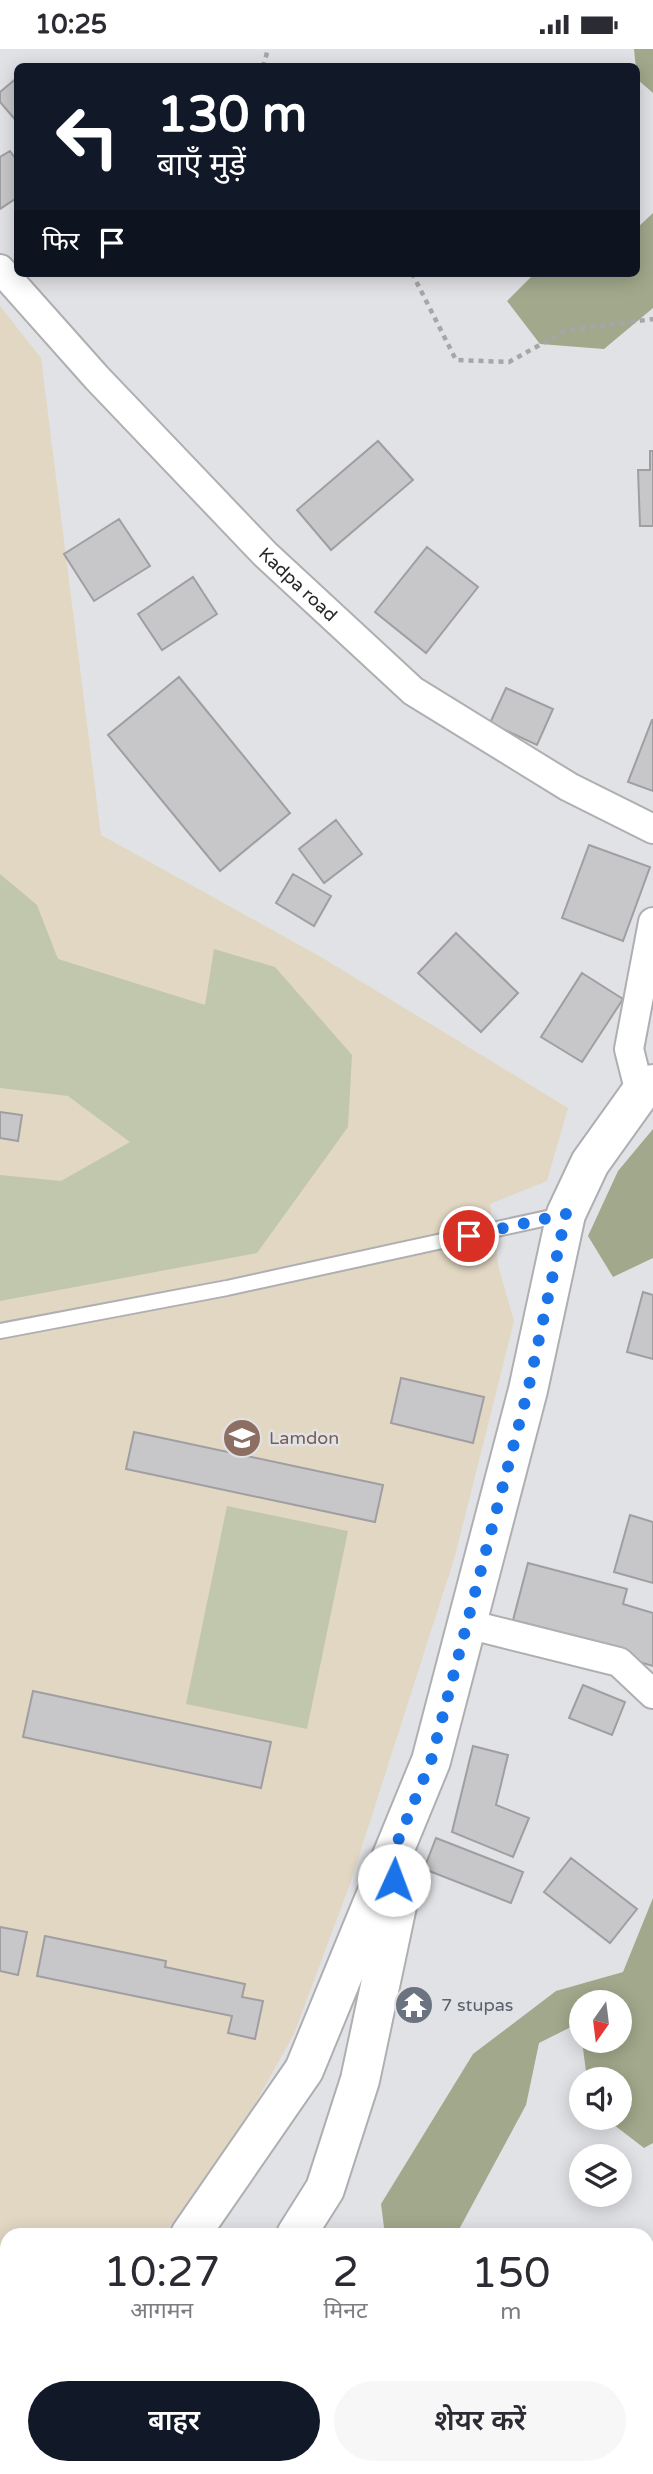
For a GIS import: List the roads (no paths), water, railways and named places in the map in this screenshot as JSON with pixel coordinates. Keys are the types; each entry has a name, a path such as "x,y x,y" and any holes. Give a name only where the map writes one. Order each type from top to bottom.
{"main road":[{"path":"195,2228 304,2070 431,1761 528,1390 566,1214 590,1163 647,1089"},
{"path":"300,2228 325,2189 360,2080 398,1901 390,1860"}],"street":[{"name":"Kadpa road","path":"0,269 97,378 265,554 412,691 569,787 653,829"},
{"path":"647,1089 629,1049 653,922"},
{"path":"467,1624 619,1662 653,1694"}],"lane":[{"path":"0,1331 227,1288 566,1214"}],"place":[{"name":"Lamdon","path":"242,1438"},
{"name":"7 stupas","path":"414,2005"}]}
